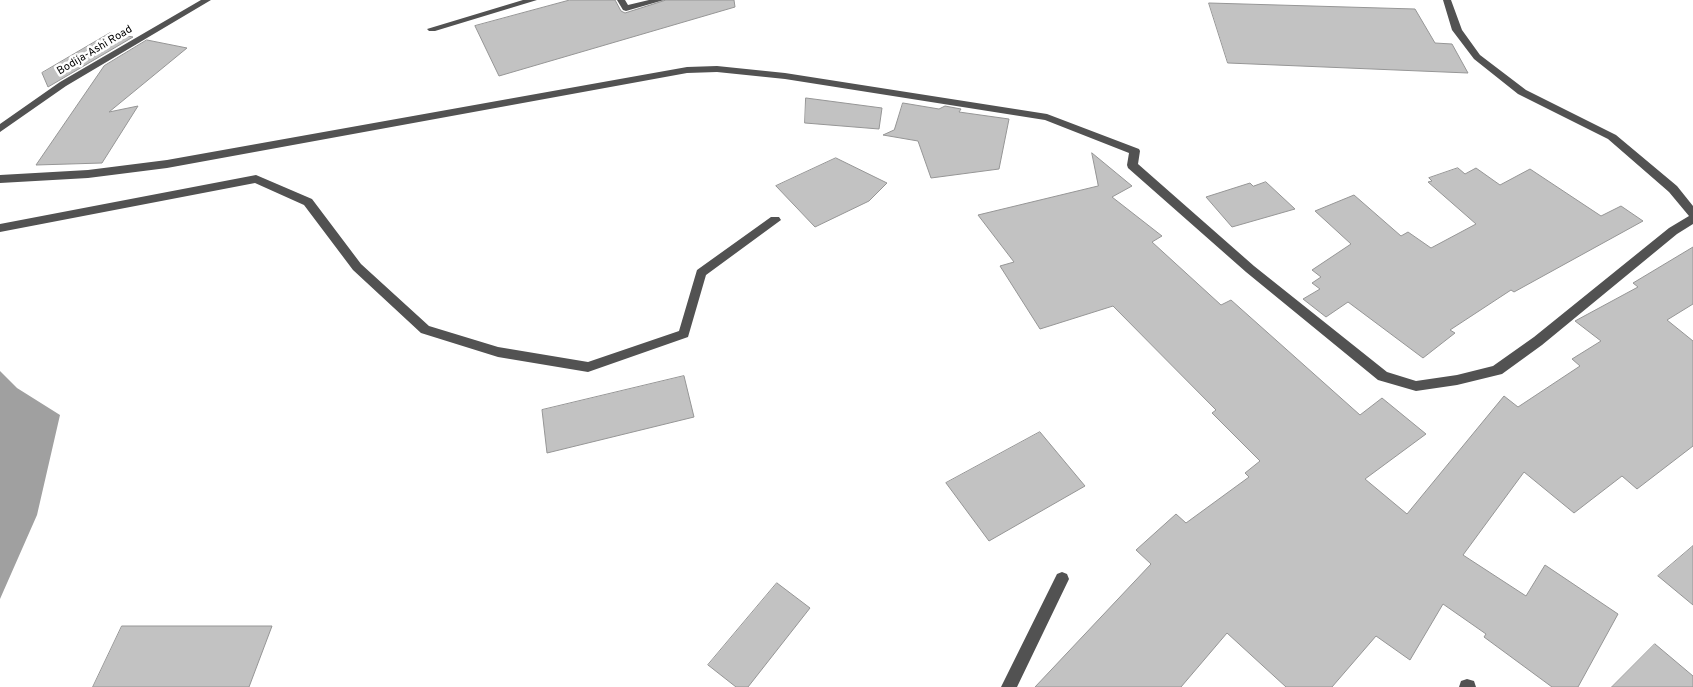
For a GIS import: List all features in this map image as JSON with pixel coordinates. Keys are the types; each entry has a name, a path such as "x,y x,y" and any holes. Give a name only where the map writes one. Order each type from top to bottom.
{"street":[{"name":"Bodija-Ashi Road","path":"0,129 63,84 207,0"},
{"path":"432,29 533,0"},
{"path":"621,0 626,8 660,0"},
{"path":"1447,0 1457,30 1477,57 1522,92 1612,137 1673,189 1693,214"},
{"path":"0,179 88,174 167,164 687,70 717,69 786,76 1047,117 1135,151 1132,165 1250,269 1383,376 1416,386 1457,380 1496,370 1538,341 1673,231 1693,219"},
{"path":"0,228 256,178 308,202 357,267 425,330 498,352 588,367 684,334 701,273 775,220"},
{"path":"1008,687 1062,579"}],"shaded area":[{"path":"0,371 17,388 60,415 37,515 0,599"}],"building":[{"path":"570,0 615,0 621,11 625,13 666,0 734,0 735,7 499,76 475,26"},
{"path":"1209,3 1415,9 1435,43 1452,44 1468,73 1228,63"},
{"path":"110,33 133,37 48,87 42,73"},
{"path":"147,40 187,48 109,112 138,106 102,163 36,165 104,66"},
{"path":"806,98 882,108 879,129 805,123"},
{"path":"903,103 939,109 945,106 961,109 959,112 1009,119 999,169 931,178 918,141 883,135 894,130"},
{"path":"1092,153 1132,186 1112,197 1162,236 1152,242 1221,305 1231,300 1360,415 1382,398 1426,434 1365,479 1407,514 1504,396 1518,407 1580,366 1572,359 1601,341 1575,321 1638,287 1633,283 1693,247 1693,304 1667,320 1693,341 1693,446 1637,489 1622,476 1574,513 1524,472 1463,555 1526,596 1545,565 1618,614 1578,687 1552,687 1484,637 1486,634 1443,604 1410,660 1376,636 1332,687 1286,687 1227,633 1181,687 1035,687 1151,564 1136,550 1176,514 1186,523 1249,477 1245,473 1260,461 1212,413 1216,410 1113,306 1040,329 1000,266 1014,262 978,215 1098,186"},
{"path":"836,158 887,183 869,201 815,227 776,186"},
{"path":"1458,168 1465,174 1476,168 1500,185 1530,169 1601,216 1621,206 1643,221 1514,292 1511,290 1450,330 1455,333 1423,358 1348,302 1326,317 1303,299 1320,289 1312,283 1321,277 1312,270 1351,244 1315,211 1354,195 1401,236 1408,232 1431,248 1476,224 1428,182 1432,181 1429,178"},
{"path":"1266,182 1295,209 1232,227 1206,197 1250,183 1253,186"},
{"path":"684,376 694,417 547,453 542,410"},
{"path":"1040,432 1085,486 989,541 946,483"},
{"path":"1693,546 1693,605 1658,576"},
{"path":"777,583 810,608 748,687 736,687 708,665"},
{"path":"122,626 272,626 249,687 93,687"},
{"path":"1655,644 1693,676 1693,687 1612,687"}]}
